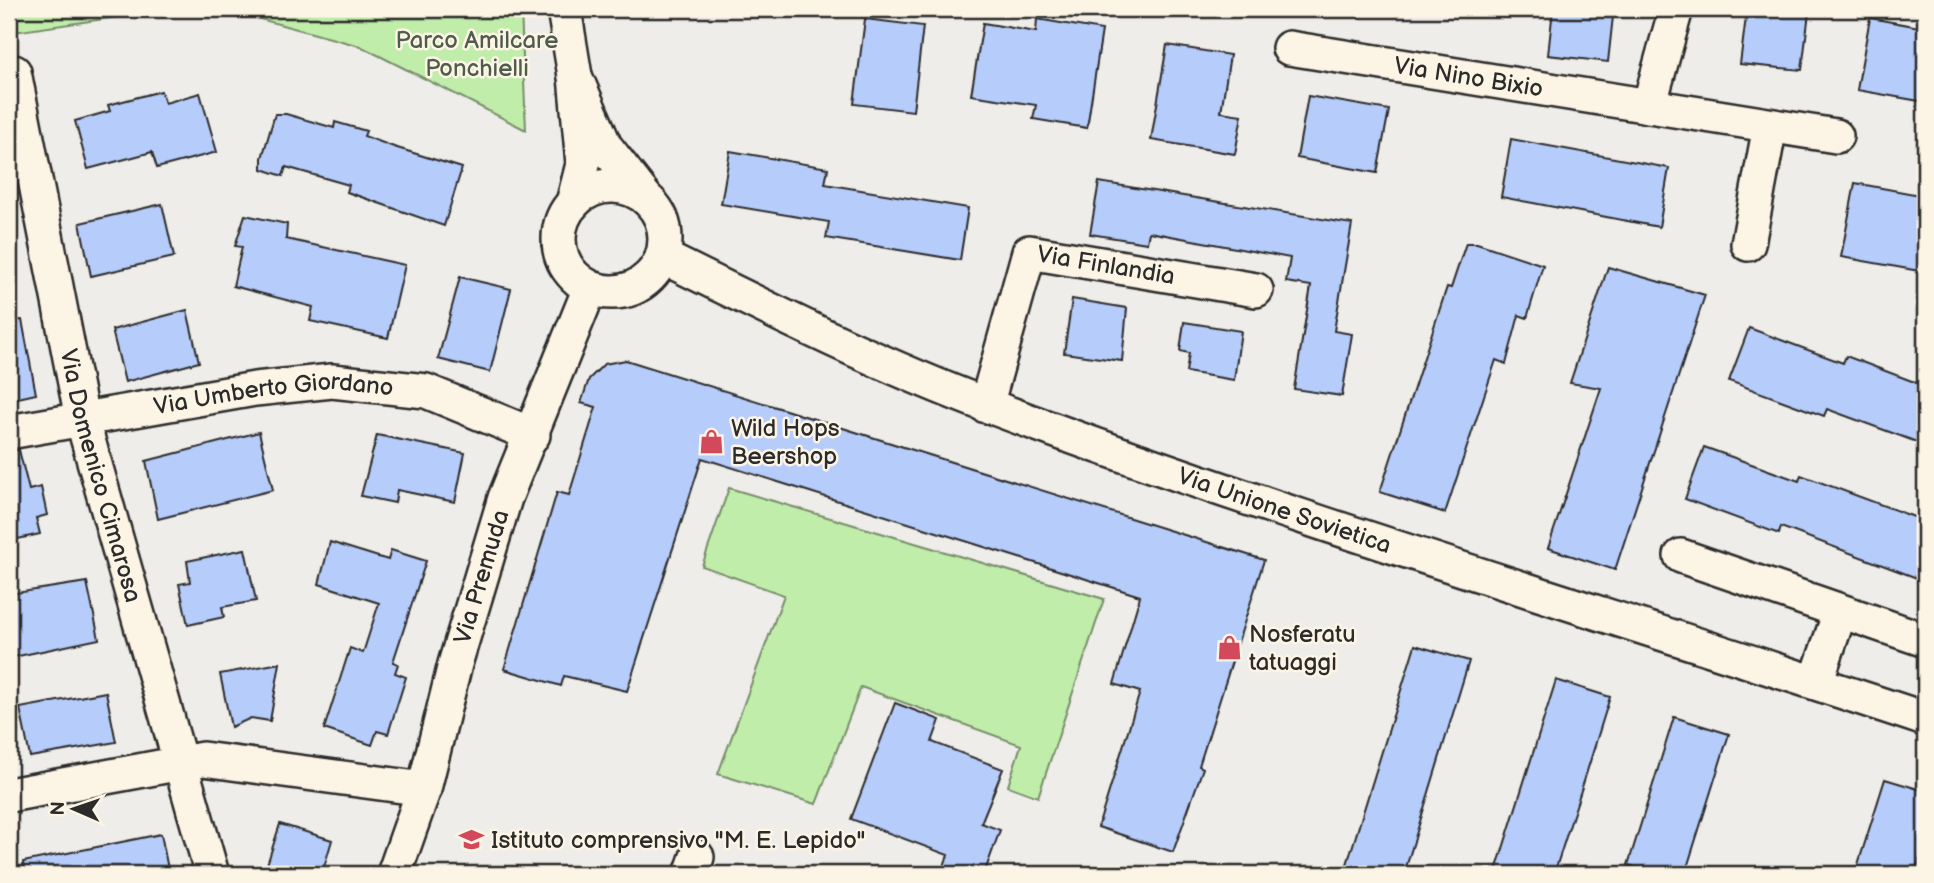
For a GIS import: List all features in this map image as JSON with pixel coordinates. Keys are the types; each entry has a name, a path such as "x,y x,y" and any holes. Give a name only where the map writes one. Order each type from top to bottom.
{"street":[{"path":"564,9 575,76 583,164 573,203 562,220 558,235 560,252 576,279 590,288 607,293 625,291 641,284 654,272 663,257 663,224 656,209 605,146 575,76"},
{"path":"1649,106 1676,9"},
{"name":"Via Nino Bixio","path":"1289,48 1836,136"},
{"name":"Via Domenico Cimarosa","path":"13,72 82,419 212,874"},
{"path":"1748,244 1770,126"},
{"path":"573,203 597,188 614,186 630,189 645,197"},
{"name":"Via Finlandia","path":"986,405 1029,252 1256,290"},
{"name":"Via Unione Sovietica","path":"663,257 822,335 986,405 1331,527 1925,719"},
{"name":"Via Premuda","path":"394,874 424,789 455,664 505,498 533,435 590,288"},
{"name":"Via Umberto Giordano","path":"9,432 255,389 332,381 426,391 533,435"},
{"path":"1681,556 1925,640"},
{"path":"1815,682 1840,612"},
{"path":"9,796 203,759 424,789"}],"green space":[{"path":"9,9 174,9 14,32"},
{"name":"Parco Amilcare Ponchielli","path":"223,9 521,9 526,130 360,46"},
{"path":"729,488 1104,599 1038,797 1008,786 1021,745 861,687 816,804 718,774 784,595 702,566"}],"building":[{"path":"1553,9 1610,9 1609,16 1613,16 1608,62 1548,55"},
{"path":"1747,9 1809,12 1802,70 1740,64"},
{"path":"1870,18 1925,28 1925,102 1857,90"},
{"path":"865,19 923,26 913,111 854,104"},
{"path":"1037,19 1102,30 1087,128 1033,119 1036,105 971,95 983,23 1036,32"},
{"path":"1167,45 1230,55 1221,112 1242,115 1235,154 1151,140"},
{"path":"161,91 165,103 200,93 217,152 157,168 152,152 88,169 75,121 110,111 108,105"},
{"path":"1308,96 1389,110 1377,173 1297,158"},
{"path":"275,114 286,114 334,128 335,122 366,131 364,136 394,147 462,168 444,226 347,192 349,185 286,167 283,176 262,169 262,158"},
{"path":"1511,139 1669,168 1659,227 1501,197"},
{"path":"730,151 828,168 825,184 968,208 960,260 826,238 829,222 721,204"},
{"path":"1099,182 1352,224 1334,331 1352,334 1342,396 1294,389 1311,286 1286,282 1290,258 1149,232 1147,243 1090,234"},
{"path":"1855,183 1925,196 1925,272 1841,257"},
{"path":"162,204 174,257 91,276 80,223"},
{"path":"245,215 287,224 286,239 405,265 388,338 310,321 313,307 233,286 242,247 235,246"},
{"path":"1466,243 1477,243 1543,265 1527,318 1519,315 1506,364 1496,360 1445,513 1380,492 1447,287 1451,288"},
{"path":"1608,267 1705,295 1615,570 1548,548 1601,388 1570,383"},
{"path":"460,277 511,289 490,372 438,359"},
{"path":"1072,299 1127,308 1122,361 1064,353"},
{"path":"187,310 199,362 125,382 112,330"},
{"path":"22,320 36,394 9,400 9,321"},
{"path":"1184,322 1241,331 1234,380 1186,372 1189,353 1180,351"},
{"path":"1749,328 1843,363 1846,356 1925,386 1925,445 1827,409 1824,416 1729,381"},
{"path":"626,360 1264,560 1199,766 1203,768 1173,852 1098,827 1140,692 1114,684 1140,596 702,458 627,691 564,676 561,686 504,669 557,492 569,495 596,407 581,403 589,379 604,364"},
{"path":"259,432 273,490 158,519 146,461"},
{"path":"377,435 465,453 455,502 397,490 395,503 361,496"},
{"path":"1704,447 1799,481 1801,475 1925,521 1925,581 1781,527 1779,534 1685,499"},
{"path":"19,450 29,490 41,487 47,515 36,518 40,534 9,541 9,451"},
{"path":"330,542 388,560 391,550 426,561 393,662 398,664 395,673 406,677 388,734 377,731 372,745 324,729 350,648 363,653 379,603 319,584"},
{"path":"245,549 256,601 222,607 224,617 188,625 179,584 190,582 187,561"},
{"path":"87,582 99,639 9,658 9,594"},
{"path":"1415,645 1469,661 1404,874 1344,874"},
{"path":"280,663 270,721 251,718 231,727 220,674"},
{"path":"1556,680 1610,697 1584,781 1554,874 1495,874"},
{"path":"106,692 116,742 30,757 20,708"},
{"path":"895,703 940,720 932,742 1003,769 981,823 1000,830 984,874 941,874 948,855 851,819"},
{"path":"1674,717 1729,734 1685,874 1659,874 1628,865"},
{"path":"1885,779 1925,791 1925,840 1915,874 1855,874"},
{"path":"280,824 332,840 322,874 264,874"},
{"path":"161,834 169,874 24,874 23,862"}],"place":[{"name":"Wild Hops Beershop","path":"711,442"},
{"name":"Nosferatu tatuaggi","path":"1229,648"},
{"name":"Istituto comprensivo \"M. E. Lepido\"","path":"471,840"}]}
